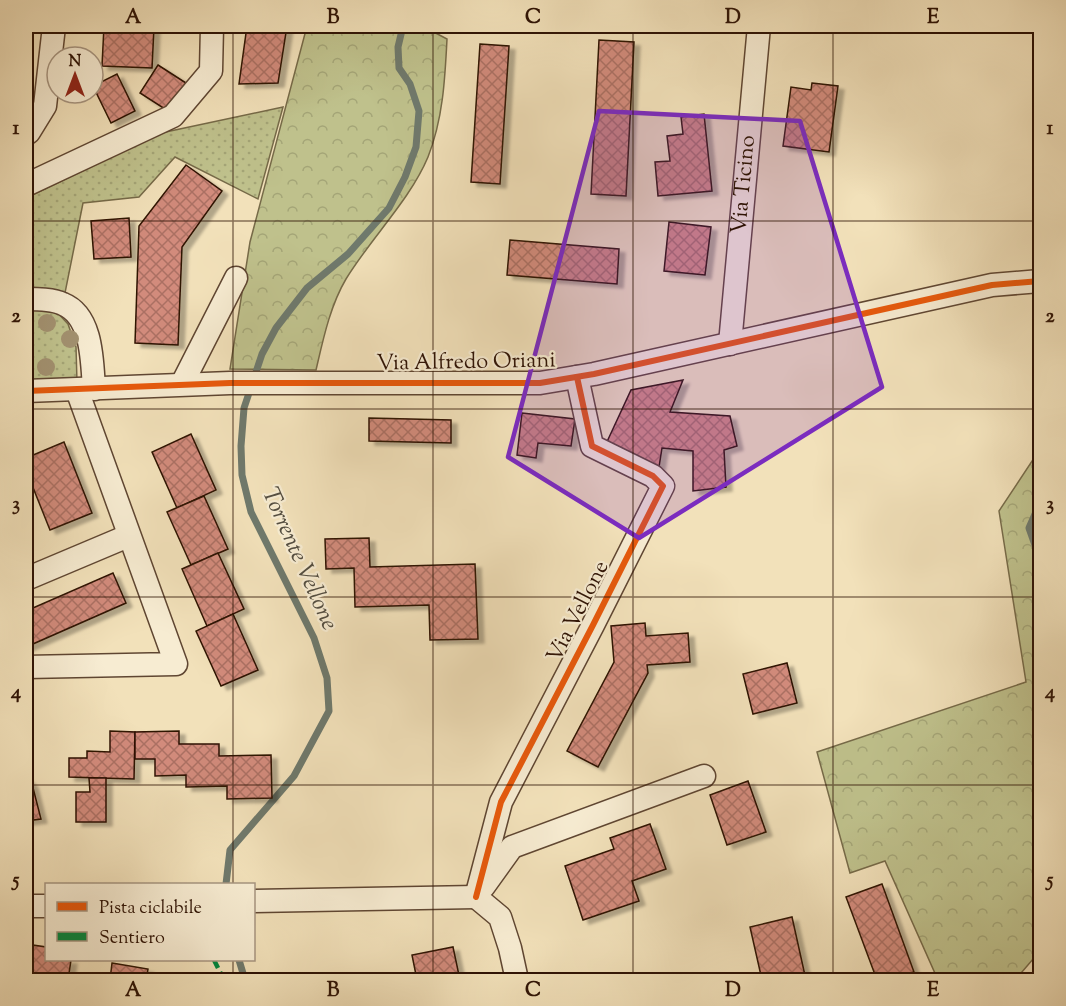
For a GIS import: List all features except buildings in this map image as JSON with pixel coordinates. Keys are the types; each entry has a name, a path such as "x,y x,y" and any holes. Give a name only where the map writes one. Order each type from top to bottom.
{"street":[{"path":"26,134 45,106 54,26"},
{"path":"26,185 173,116 211,71 212,26"},
{"name":"Via Ticino","path":"730,344 759,26"},
{"path":"182,384 236,278"},
{"name":"Via Alfredo Oriani","path":"26,391 230,383 540,383 730,344 992,285 1041,281"},
{"path":"26,299 64,304 80,318 90,345 85,389 128,536 176,664 26,667"},
{"name":"Via Vellone","path":"476,897 501,802 663,486 653,476 592,447 577,377"},
{"path":"26,579 128,536"},
{"path":"476,897 512,847 704,776"},
{"path":"255,901 476,897 500,917 517,981"},
{"path":"26,906 45,906"}],"highlighted area":[{"path":"599,111 800,121 882,387 639,538 508,457"}],"green space":[{"path":"307,26 428,26 428,29 447,39 444,84 437,128 428,157 411,188 340,289 328,323 316,370 230,369 250,242"},
{"path":"283,107 258,199 175,157 139,197 83,203 65,293 26,286 26,198 161,133"},
{"path":"26,309 54,309 68,324 76,347 77,382 26,384"},
{"path":"1040,449 1040,951 1015,980 975,980 972,975 955,975 938,980 885,861 850,873 817,752 1026,682 999,511"}],"waterway":[{"name":"Torrente Vellone","path":"226,883 230,850 294,776 329,711 327,678 314,638 251,512 242,475 241,446 244,408 262,354 276,328 307,288 348,254 389,208 405,177 416,147 419,111 410,84 399,68 398,47 403,26"},
{"path":"1036,512 1029,528 1040,559"},
{"name":"Torrente Vellone","path":"239,961 245,980"}],"marked path":[{"path":"214,961 224,980"}],"cycle path":[{"path":"26,391 230,383 540,383 594,374 992,285 1040,281"},
{"path":"476,897 501,802 663,486 653,476 592,446 577,377"}]}
